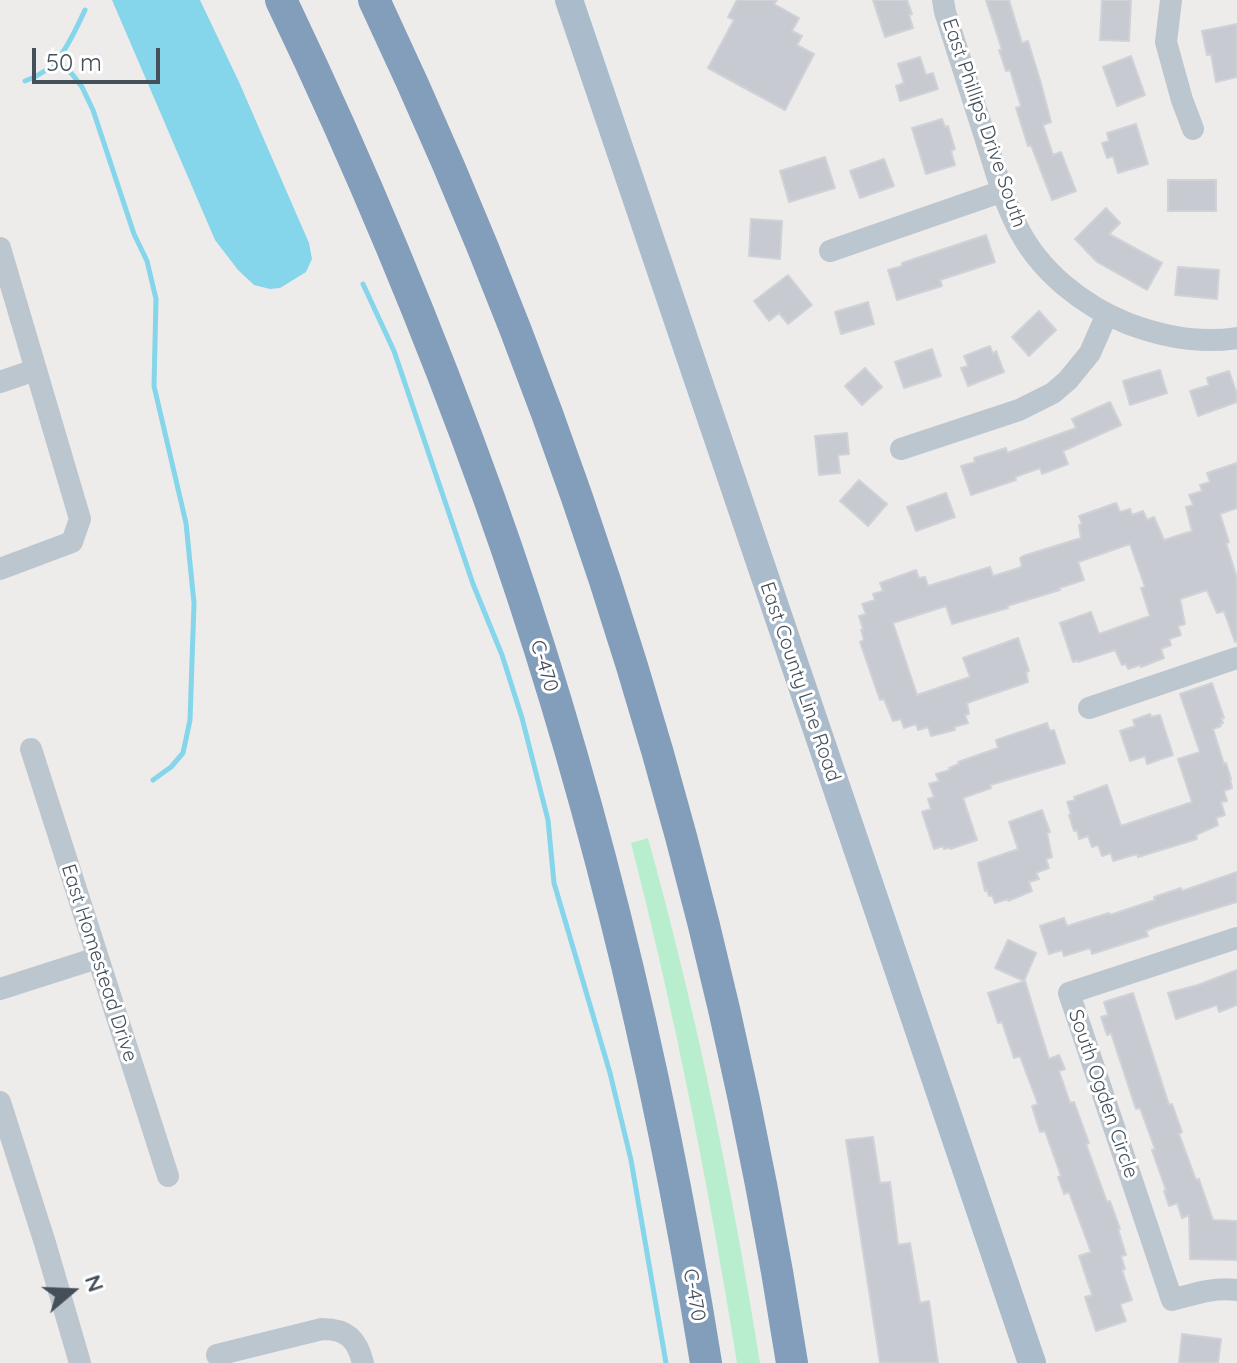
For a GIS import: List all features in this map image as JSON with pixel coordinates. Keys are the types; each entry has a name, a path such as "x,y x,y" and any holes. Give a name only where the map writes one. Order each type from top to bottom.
{"highway":[{"path":"259,0 332,147 386,271 417,309"},
{"name":"C-470","path":"281,0 368,187 417,309 467,437 550,685 589,822 652,1076 706,1363"},
{"path":"374,0 446,160 522,346 622,630 661,761 704,925 764,1194 792,1363"},
{"path":"390,0 448,138 446,160"}],"main road":[{"name":"East County Line Road","path":"569,0 1032,1363"}],"street":[{"name":"East Phillips Drive South","path":"943,0 1003,191 1017,227 1047,269 1090,304 1148,331 1178,338 1237,338"},
{"path":"1171,0 1166,42 1193,129"},
{"path":"830,251 1003,191"},
{"path":"0,248 80,519 72,542 0,569"},
{"path":"901,449 1019,410 1053,393 1090,353 1107,314"},
{"path":"0,382 35,370"},
{"path":"1089,708 1237,658"},
{"name":"East Homestead Drive","path":"31,749 168,1176"},
{"name":"South Ogden Circle","path":"1237,938 1069,993 1172,1300 1222,1288 1237,1290"},
{"path":"0,989 97,958"},
{"path":"0,1102 80,1363"},
{"path":"217,1355 322,1329 336,1329 355,1341 363,1363"}],"green space":[{"path":"648,838 712,1099 760,1363 737,1363 690,1102 631,843"}],"water":[{"path":"112,0 200,0 309,243 312,259 306,272 280,288 254,285 215,240"}],"building":[{"path":"737,0 777,0 774,4 799,18 792,31 802,36 797,45 814,54 785,110 708,68 734,20 728,17"},
{"path":"873,0 907,0 913,28 885,37"},
{"path":"986,0 1009,0 1022,43 1028,41 1040,80 1051,122 1043,125 1053,155 1061,152 1076,191 1052,200 1031,145 1028,146 1016,108 1021,106 1010,70 1006,71 999,50 1002,50"},
{"path":"1102,0 1131,0 1129,41 1100,40"},
{"path":"1237,24 1237,77 1216,82 1211,54 1207,55 1202,31"},
{"path":"1131,56 1145,95 1117,106 1103,67"},
{"path":"920,57 926,75 933,73 938,89 900,101 896,86 904,83 898,64"},
{"path":"942,119 945,127 948,126 955,149 951,151 955,165 926,174 912,128"},
{"path":"1136,124 1148,164 1118,173 1113,156 1107,158 1102,143 1109,141 1107,133"},
{"path":"825,157 835,188 789,202 780,171"},
{"path":"884,159 894,186 860,198 850,171"},
{"path":"1168,180 1216,180 1216,211 1168,211"},
{"path":"1106,208 1120,223 1109,234 1162,263 1147,290 1097,262 1075,239"},
{"path":"751,219 782,221 780,259 749,256"},
{"path":"986,235 995,262 940,280 942,286 897,300 888,270"},
{"path":"1178,267 1219,270 1217,299 1175,295"},
{"path":"788,275 812,305 788,324 779,313 769,321 754,301"},
{"path":"868,302 874,324 841,334 835,312"},
{"path":"1039,311 1056,330 1029,356 1012,337"},
{"path":"990,346 993,354 996,351 1004,372 968,386 961,368 968,366 964,356"},
{"path":"932,349 941,376 904,388 895,362"},
{"path":"865,368 882,387 862,405 845,386"},
{"path":"1160,370 1167,393 1130,405 1123,381"},
{"path":"1229,371 1237,402 1198,416 1190,391 1209,385 1207,378"},
{"path":"1110,402 1121,425 1063,451 1068,464 1042,474 1040,468 1015,477 1016,480 971,495 961,466 975,462 974,458 1006,448 1007,453 1076,428 1072,419"},
{"path":"847,433 849,454 838,455 840,473 819,475 815,436"},
{"path":"1237,463 1237,508 1220,514 1237,578 1237,641 1224,611 1217,613 1207,590 1180,599 1185,624 1178,626 1181,635 1169,639 1171,645 1161,649 1164,658 1128,669 1126,664 1122,665 1115,650 1073,662 1060,623 1091,612 1099,634 1150,616 1141,588 1145,587 1130,544 1078,562 1084,580 1008,608 952,624 946,606 893,623 917,695 970,677 963,658 1018,638 1029,671 1026,672 1028,682 967,703 969,714 965,715 968,723 954,727 955,730 931,736 928,727 918,730 916,724 904,728 901,719 893,721 884,699 880,700 860,642 864,640 859,616 866,614 862,604 875,600 873,594 883,591 880,583 916,570 919,578 925,577 928,586 990,567 993,576 1019,568 1023,556 1081,538 1079,516 1116,503 1120,512 1130,509 1132,515 1143,511 1147,520 1154,517 1164,540 1192,531 1186,507 1193,505 1189,495 1202,491 1200,485 1210,482 1207,473"},
{"path":"859,480 887,504 868,526 840,501"},
{"path":"946,493 955,517 916,531 907,507"},
{"path":"1212,683 1224,718 1221,718 1221,726 1213,729 1232,788 1224,791 1227,801 1221,802 1225,815 1216,818 1218,825 1196,835 1197,839 1138,857 1137,854 1113,861 1111,853 1102,856 1098,845 1092,847 1088,836 1079,839 1067,802 1107,785 1121,826 1192,802 1178,759 1200,752 1180,694"},
{"path":"1150,714 1151,717 1160,715 1173,755 1147,764 1145,756 1130,761 1120,731 1135,726 1133,720"},
{"path":"1047,723 1050,731 1054,730 1065,763 990,785 991,788 963,798 977,840 950,849 943,846 934,849 922,812 931,809 928,799 934,797 929,784 939,781 936,774 950,770 958,762 998,748 996,740"},
{"path":"1042,810 1050,832 1047,833 1052,857 1046,859 1049,868 1036,873 1039,879 1029,882 1032,891 995,903 992,895 985,891 978,863 1018,849 1009,822"},
{"path":"1237,872 1237,902 1155,927 1146,931 1148,936 1092,954 1090,948 1064,956 1062,950 1049,954 1040,926 1064,918 1067,926 1110,915 1155,900 1154,897"},
{"path":"1008,940 1036,953 1024,981 995,968"},
{"path":"1237,970 1237,1005 1219,1012 1217,1005 1176,1019 1168,993"},
{"path":"1025,981 1049,1059 1059,1055 1065,1069 1059,1071 1089,1143 1086,1144 1107,1202 1110,1201 1126,1255 1121,1256 1125,1269 1122,1270 1132,1300 1120,1304 1126,1321 1096,1331 1085,1297 1092,1295 1079,1256 1091,1252 1069,1192 1064,1194 1045,1131 1040,1132 1032,1106 1038,1104 1020,1056 1014,1058 988,993"},
{"path":"1133,993 1169,1105 1172,1104 1182,1132 1179,1134 1213,1220 1237,1221 1237,1260 1190,1259 1189,1215 1182,1218 1177,1203 1169,1206 1152,1150 1155,1149 1140,1108 1136,1109 1111,1033 1107,1035 1101,1017 1108,1015 1104,1002"},
{"path":"873,1137 880,1183 890,1182 898,1245 910,1243 920,1303 929,1301 938,1363 880,1363 846,1140"},
{"path":"1182,1334 1221,1339 1218,1363 1179,1363"}],"waterway":[{"path":"25,81 47,69 62,53 85,10"},
{"path":"57,61 82,87 93,110 134,234 147,261 156,299 154,386 186,523 194,603 190,720 183,753 153,780"},
{"path":"363,284 394,351 522,718 548,820 554,883 610,1073 631,1160 666,1363"}]}
